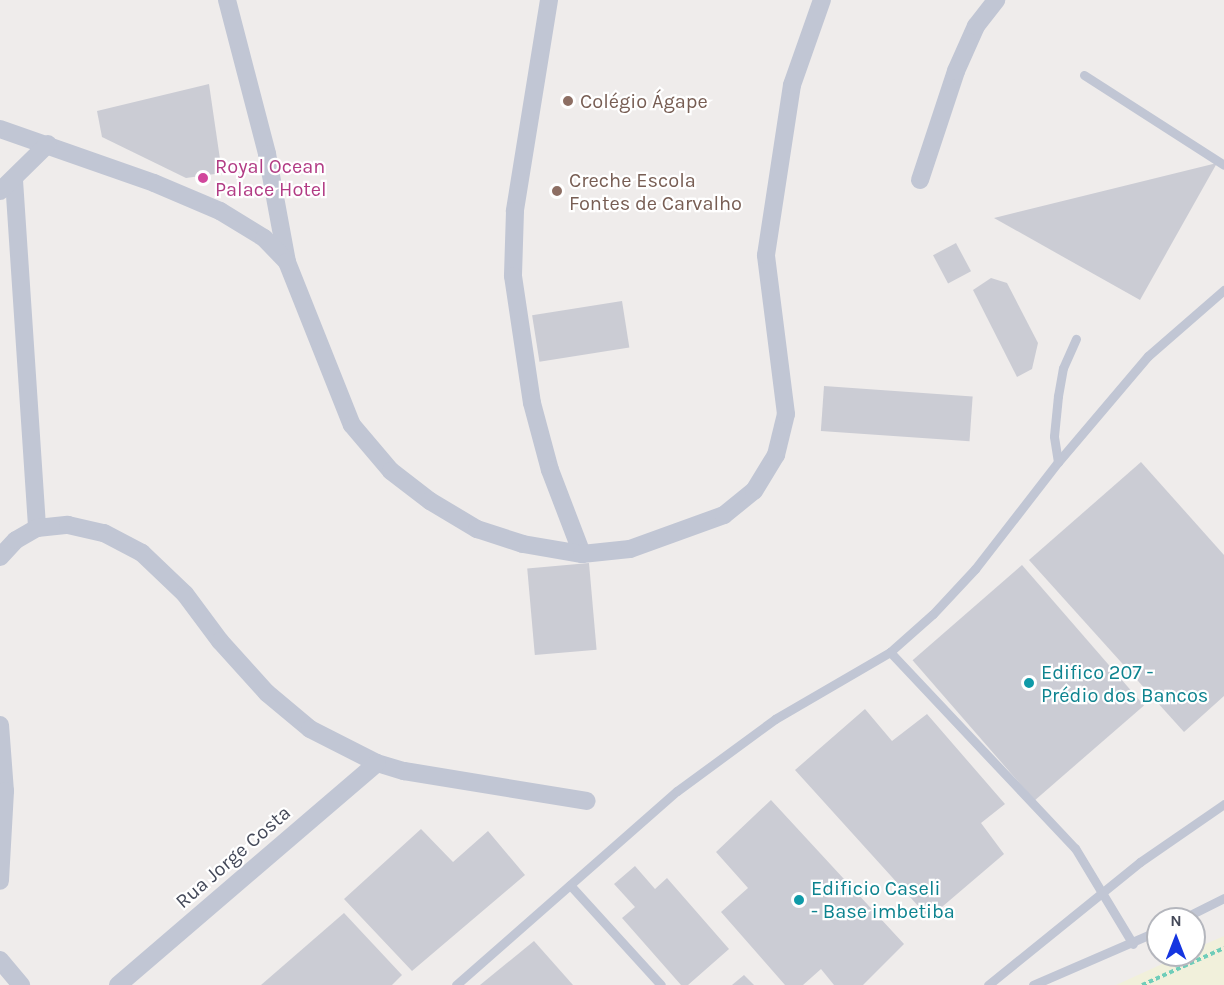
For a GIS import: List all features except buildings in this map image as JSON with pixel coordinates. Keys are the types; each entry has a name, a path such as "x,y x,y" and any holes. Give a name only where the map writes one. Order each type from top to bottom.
{"street":[{"path":"227,0 267,154 287,262 352,425 391,471 477,529 523,544 582,554 630,549 672,538 724,515 754,491 776,455 786,414 766,255 792,85 822,0"},
{"path":"549,0 515,211 513,276 532,403 550,470 582,554"},
{"path":"920,180 956,71 976,26 996,0"},
{"path":"0,129 48,144 220,211 264,238 287,262"},
{"path":"37,528 7,186 48,144"},
{"path":"0,558 16,540 37,528 68,525 104,533 142,553 185,594 220,641 267,693 310,729 377,763 509,791 587,801"},
{"path":"0,725 5,791 0,882"},
{"name":"Rua Jorge Costa","path":"118,985 377,763"},
{"path":"0,960 21,985"}],"lane":[{"path":"1084,75 1224,165"},
{"path":"456,985 677,791 756,732 890,652 975,569 1058,462 1148,356 1224,290"},
{"path":"1058,462 1054,436 1063,368 1076,339"},
{"path":"890,652 1046,814 1075,848 1134,944"},
{"path":"988,985 1102,892 1224,804"},
{"path":"570,885 661,985"},
{"path":"1206,907 1224,898"},
{"path":"1033,985 1146,938"}],"path":[{"path":"1142,985 1224,948"}],"sand":[{"path":"1224,936 1224,985 1116,985 1156,967 1206,967 1206,944"}],"place":[{"name":"Colégio Ágape","path":"568,101"},
{"name":"Royal Ocean Palace Hotel","path":"203,178"},
{"name":"Creche Escola Fontes de Carvalho","path":"557,191"},
{"name":"Edifico 207 - Prédio dos Bancos","path":"1029,683"},
{"name":"Edificio Caseli - Base imbetiba","path":"799,900"}]}
